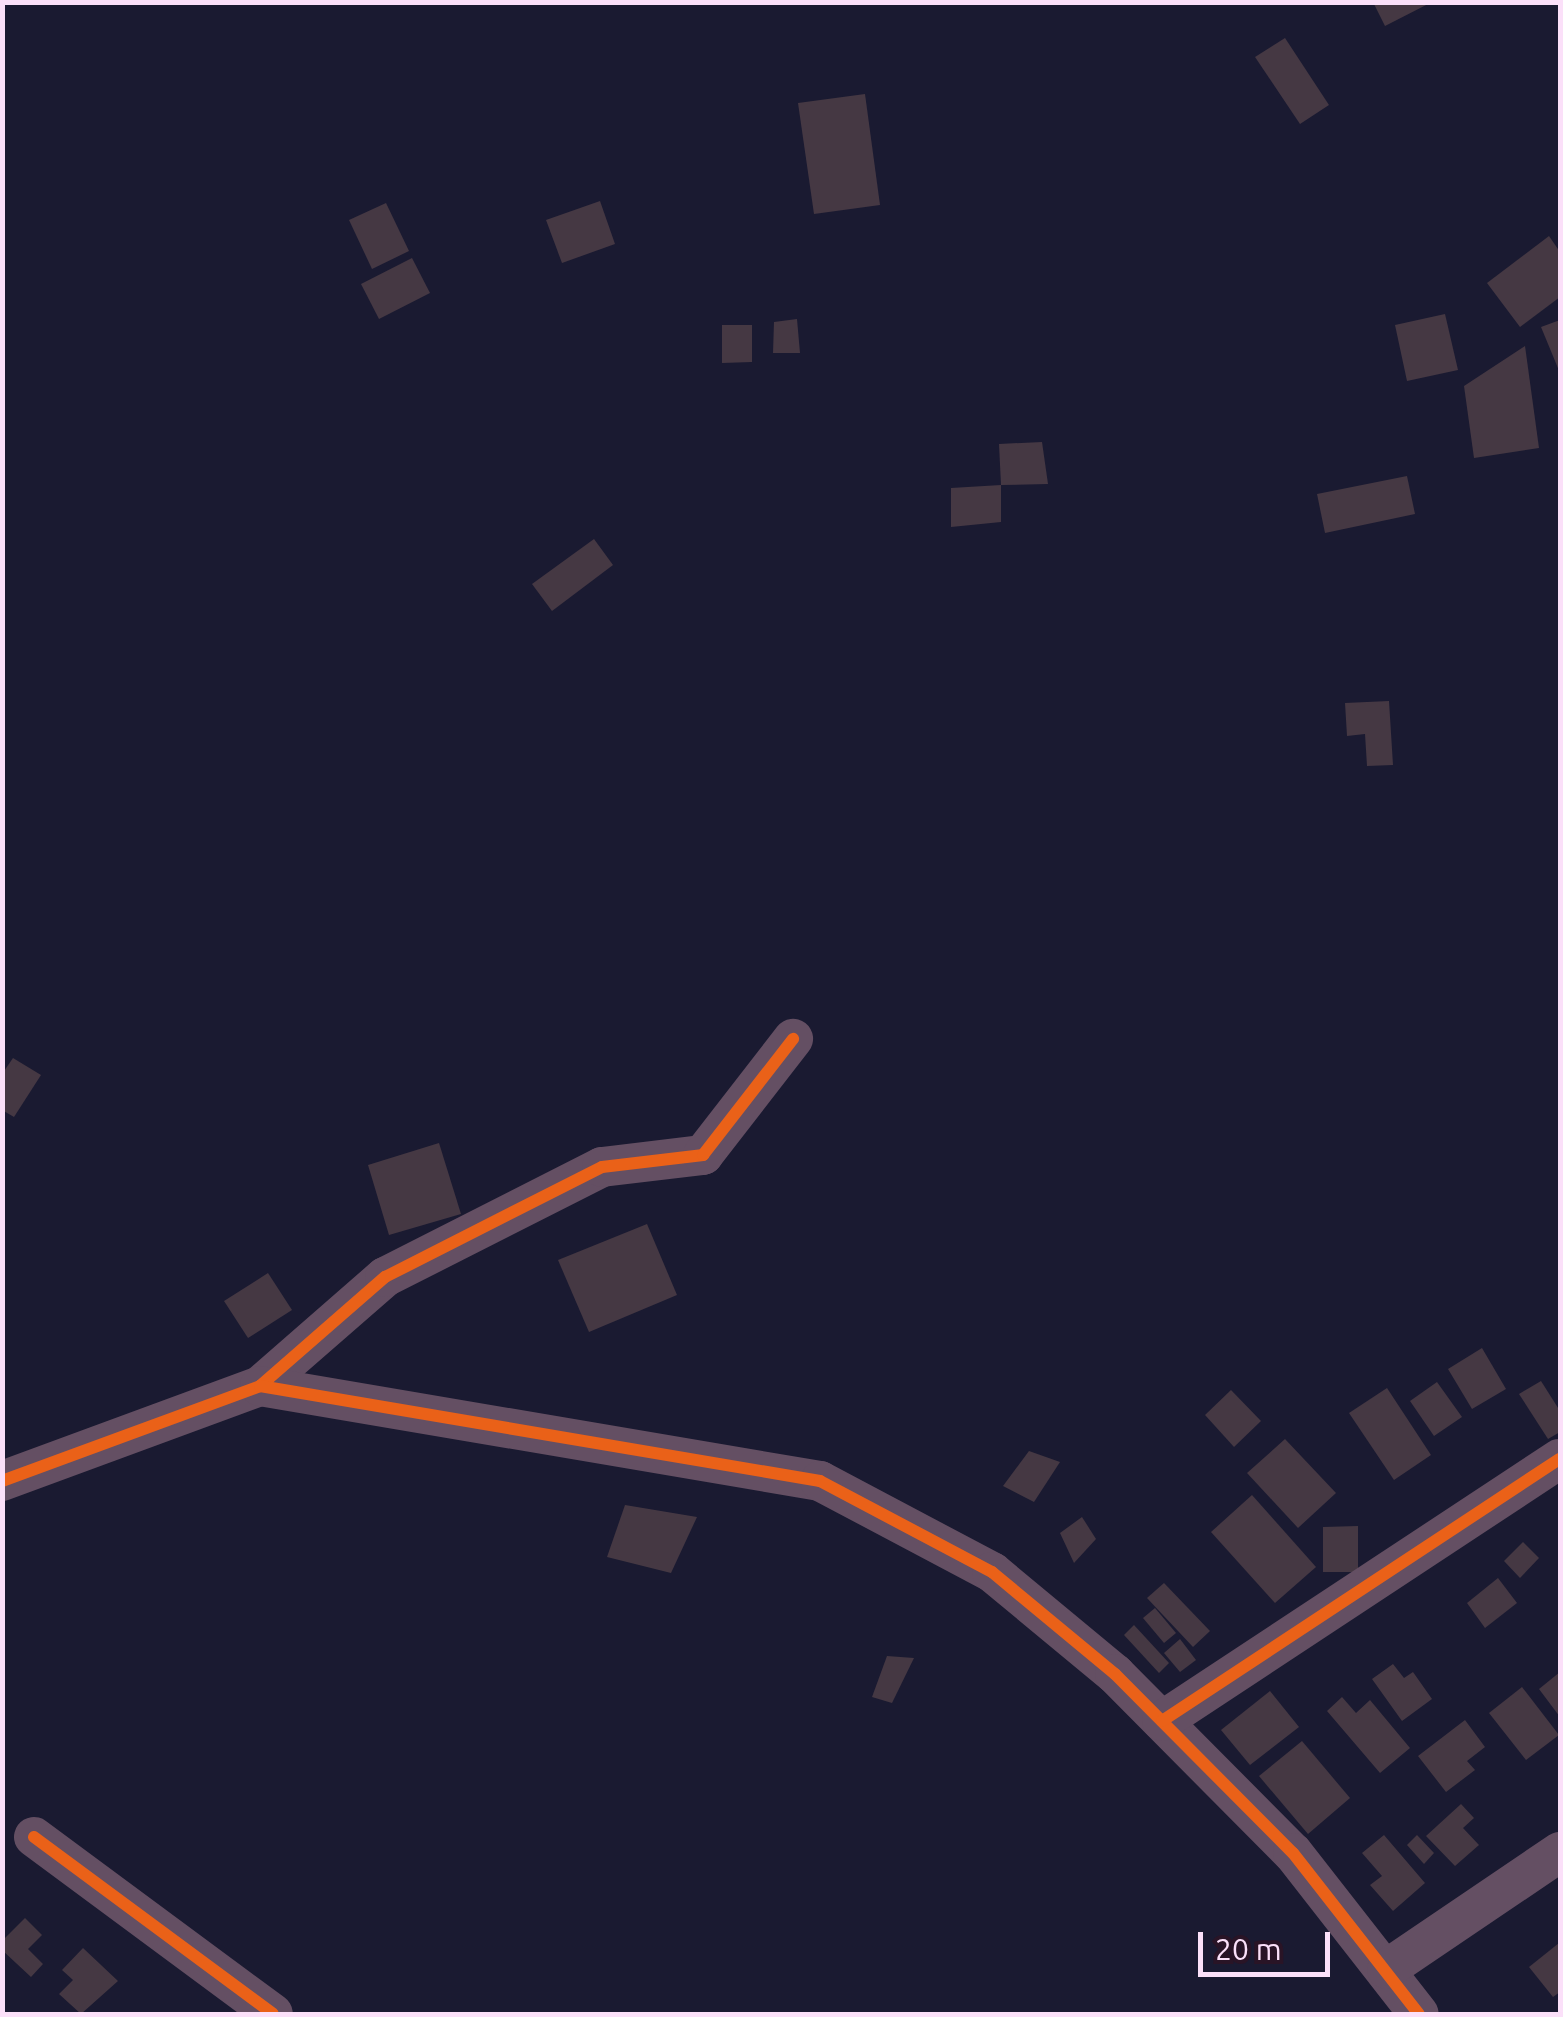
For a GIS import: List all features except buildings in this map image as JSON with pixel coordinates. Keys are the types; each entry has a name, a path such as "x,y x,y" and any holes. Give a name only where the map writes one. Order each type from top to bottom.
{"street":[{"path":"2,1481 260,1386 386,1277 602,1167 703,1156 793,1039"},
{"path":"260,1386 820,1481 992,1572 1162,1721 1293,1853 1419,2014"},
{"path":"1162,1721 1560,1458"},
{"path":"34,1837 273,2014"},
{"path":"1387,1969 1560,1852"}],"shaded area":[{"path":"2,3 1560,3 1560,2014 3,2014"}],"cycle path":[{"path":"260,1386 385,1277 602,1167 703,1155 793,1039"},
{"path":"2,1481 260,1386 820,1481 992,1572 1115,1674 1293,1853 1419,2014"},
{"path":"1162,1721 1560,1459"},
{"path":"34,1837 273,2014"}]}
